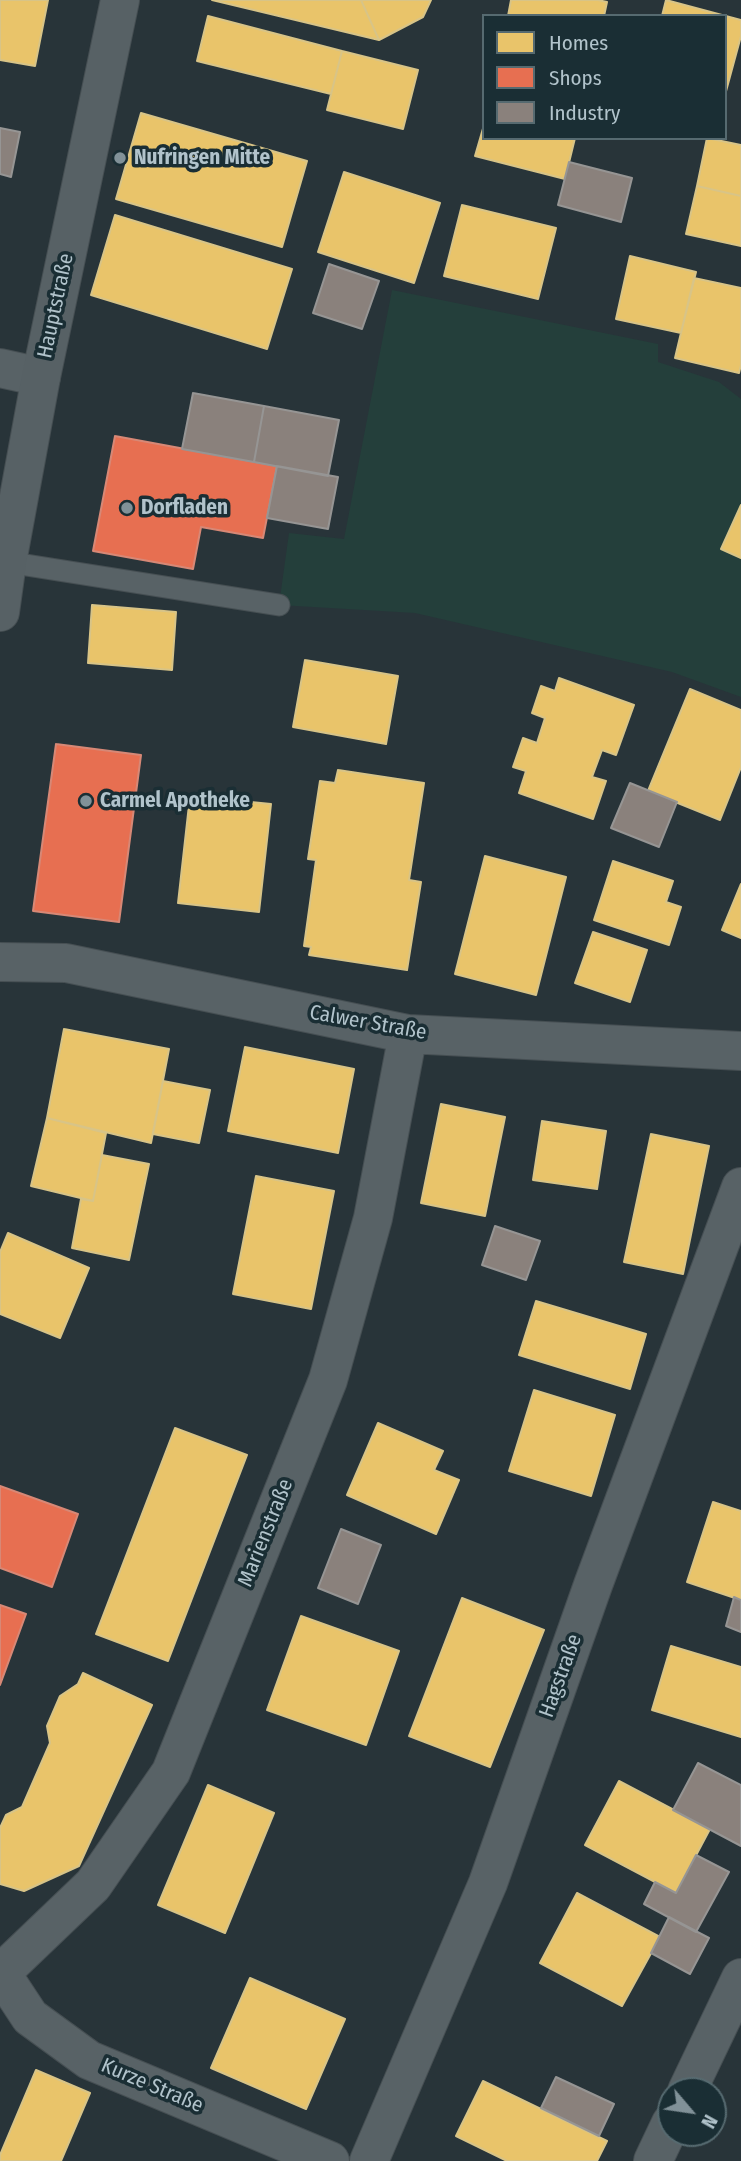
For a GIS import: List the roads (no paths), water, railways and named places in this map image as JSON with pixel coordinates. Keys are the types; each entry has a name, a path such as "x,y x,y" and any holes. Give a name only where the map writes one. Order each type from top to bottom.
{"street":[{"name":"Hauptstraße","path":"0,612 41,377 120,0"},
{"path":"0,368 41,377"},
{"name":"Calwer Straße","path":"0,962 66,963 408,1034 741,1051"},
{"name":"Marienstraße","path":"0,1973 93,1885 171,1772 328,1381 373,1218 408,1034"},
{"name":"Hagstraße","path":"369,2161 488,1883 593,1584 741,1186"},
{"name":"Kurze Straße","path":"0,1973 30,2017 89,2060 330,2161"},
{"path":"694,2077 741,1978"}],"lane":[{"path":"7,562 279,605"}],"place":[{"name":"Nufringen Mitte","path":"120,158"},
{"name":"Dorfladen","path":"127,508"},
{"name":"Carmel Apotheke","path":"86,801"}]}
